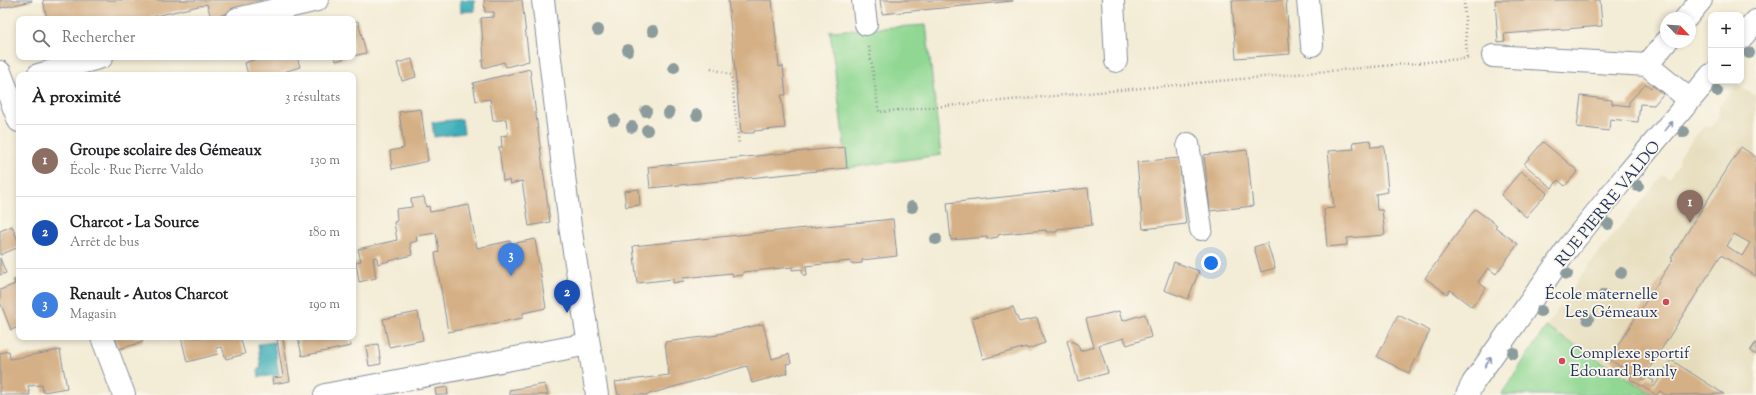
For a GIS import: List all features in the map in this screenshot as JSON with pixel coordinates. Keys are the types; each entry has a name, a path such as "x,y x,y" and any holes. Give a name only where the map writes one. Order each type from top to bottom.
{"street":[{"path":"250,16 318,0"},
{"path":"543,0 570,226 597,395"},
{"path":"863,0 866,24"},
{"path":"1113,0 1116,61"},
{"path":"1308,0 1312,45"},
{"path":"1691,12 1701,0"},
{"path":"1744,35 1756,21"},
{"path":"1647,65 1661,48"},
{"path":"1493,56 1647,65 1690,100"},
{"path":"49,72 91,60"},
{"path":"8,79 16,110"},
{"name":"RUE PIERRE VALDO","path":"1467,395 1473,383 1568,248 1708,79"},
{"path":"1188,144 1200,229"},
{"path":"103,340 124,395"},
{"path":"325,395 588,344"}],"path":[{"path":"1464,0 1466,59"},
{"path":"866,24 879,112 1493,56"},
{"path":"710,68 731,76 739,145"}],"shaded area":[{"path":"1737,85 1756,96 1756,395 1656,395 1546,327 1588,266 1663,175 1669,178 1678,165 1679,156 1705,125 1711,128 1719,116 1719,106"}],"green space":[{"path":"926,25 941,155 847,168 830,31"},
{"name":"Complexe sportif Edouard Branly","path":"1546,327 1654,395 1501,395"}],"water":[{"path":"460,0 474,0 475,11 461,12"},
{"path":"462,119 464,133 434,137 432,122"},
{"path":"274,342 279,375 259,377 258,369 261,368 258,344"}],"building":[{"path":"0,0 32,0 32,1 1,8"},
{"path":"43,0 262,0 263,3 218,16 210,16 207,4 156,16 46,16"},
{"path":"484,0 522,0 529,61 506,67 504,62 483,68 482,60 484,60 481,18 494,17 494,12 485,12"},
{"path":"728,0 772,0 779,67 783,66 786,95 781,95 785,128 754,131 754,133 741,133"},
{"path":"880,0 1013,0 1013,1 882,14"},
{"path":"1232,0 1286,0 1290,54 1236,58"},
{"path":"1495,0 1600,0 1602,26 1504,34 1505,41 1498,42"},
{"path":"356,21 358,21 366,53 356,55"},
{"path":"412,59 416,77 402,81 397,63"},
{"path":"253,60 298,60 300,67 283,72 247,72 245,63"},
{"path":"530,69 550,222 529,226 522,181 510,184 509,180 503,181 499,147 502,147 501,136 508,135 506,119 493,121 490,99 476,101 473,83"},
{"path":"1646,84 1651,88 1653,86 1663,94 1654,105 1640,104 1638,122 1610,119 1609,131 1577,127 1581,96 1612,100 1612,104 1629,106 1629,102"},
{"path":"421,109 428,161 392,169 390,151 404,148 399,112"},
{"path":"1370,140 1371,147 1384,146 1388,192 1376,194 1377,210 1382,210 1385,235 1347,238 1347,245 1327,247 1324,209 1334,208 1328,151 1354,149 1353,142"},
{"path":"1543,142 1578,171 1565,186 1558,180 1552,188 1524,164"},
{"path":"845,147 847,168 650,188 648,167"},
{"path":"1741,147 1756,157 1756,276 1721,255 1642,380 1644,381 1647,377 1654,381 1652,386 1654,387 1671,360 1724,394 1666,395 1660,391 1656,395 1630,379 1632,374 1609,359 1673,259 1671,258","holes":["1734,234 1750,243 1742,256 1727,246"]},
{"path":"1247,150 1253,206 1210,211 1204,155"},
{"path":"1179,158 1186,224 1143,229 1137,162"},
{"path":"1521,171 1547,193 1526,217 1501,195"},
{"path":"1088,188 1092,225 1057,229 1057,232 1046,232 1046,230 1002,234 998,235 998,237 987,239 987,237 951,240 947,203"},
{"path":"639,189 640,205 626,207 624,191"},
{"path":"424,197 426,207 429,206 430,212 469,205 477,248 510,241 511,244 535,239 546,308 523,313 523,318 448,332 435,253 439,252 436,233 416,236 417,241 410,243 412,255 378,264 377,257 373,258 376,278 359,282 356,262 361,261 358,249 397,240 394,222 397,221 396,209 412,207 411,199"},
{"path":"1475,209 1497,225 1495,227 1518,244 1496,274 1488,268 1478,282 1486,288 1472,307 1450,290 1447,294 1425,278"},
{"path":"893,219 897,256 862,260 862,263 851,264 850,261 806,266 807,275 803,275 802,269 792,270 792,267 743,272 743,275 733,276 732,273 683,278 684,281 673,283 673,279 637,283 633,246"},
{"path":"12,226 16,236 16,248 0,255 0,231"},
{"path":"1267,243 1275,268 1261,272 1254,247"},
{"path":"0,258 6,273 0,275"},
{"path":"1174,262 1199,271 1188,299 1164,290"},
{"path":"16,279 16,328 11,330 0,302 0,290 15,284 14,280"},
{"path":"1013,307 1019,322 1037,318 1045,343 1027,349 1026,347 983,359 972,318"},
{"path":"1119,311 1122,321 1145,314 1151,337 1127,345 1124,338 1099,345 1108,373 1078,381 1067,341 1070,340 1078,345 1080,351 1094,347 1086,319"},
{"path":"418,312 423,340 389,347 383,319"},
{"path":"1398,315 1430,331 1409,373 1377,357"},
{"path":"763,324 772,359 789,354 791,363 786,364 788,373 752,383 747,366 646,395 618,395 615,382 669,375 665,342 718,335"},
{"path":"116,340 142,340 143,342 119,349"},
{"path":"182,340 241,340 245,354 226,359 222,347 216,348 218,354 187,362"},
{"path":"277,340 283,340 290,381 273,384 272,378 283,377"},
{"path":"299,340 350,340 351,346 302,356"},
{"path":"1756,342 1756,355 1750,351"},
{"path":"378,344 381,364 369,366 366,346"},
{"path":"60,350 67,388 43,392 42,385 28,386 30,395 0,395 0,353 9,351 10,359"},
{"path":"545,384 548,395 510,395 509,390"},
{"path":"447,387 448,395 436,395 435,389"}],"place":[{"name":"Groupe scolaire des Gémeaux","path":"1690,223"},
{"name":"Renault - Autos Charcot","path":"511,276"},
{"name":"École maternelle Les Gémeaux","path":"1666,302"},
{"name":"Charcot - La Source","path":"567,313"},
{"name":"Complexe sportif Edouard Branly","path":"1562,361"}]}
